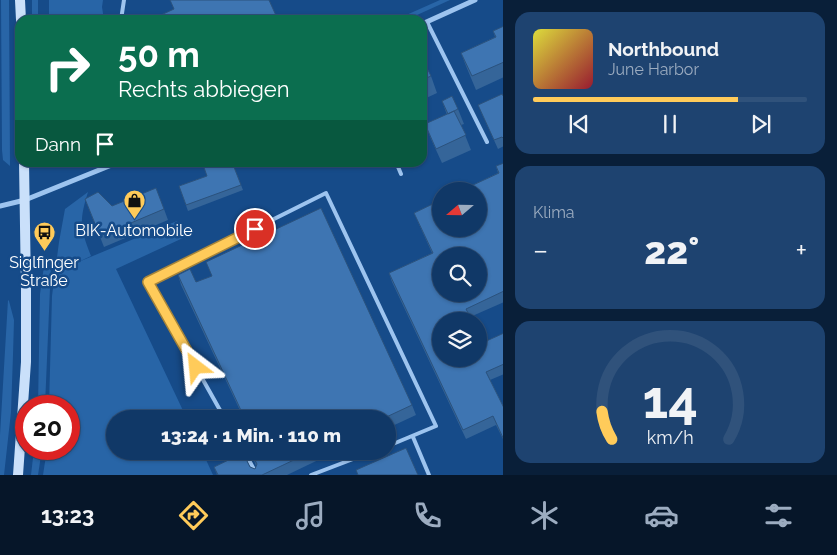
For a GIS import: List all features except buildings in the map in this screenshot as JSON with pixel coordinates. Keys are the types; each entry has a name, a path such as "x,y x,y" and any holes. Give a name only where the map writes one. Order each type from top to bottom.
{"main road":[{"path":"20,0 21,15"},
{"path":"18,475 26,362 24,167"}],"street":[{"path":"427,22 475,0"},
{"path":"0,206 24,200 106,167"}],"lane":[{"path":"122,15 124,0"},
{"path":"427,27 487,142"},
{"path":"398,167 401,174"},
{"path":"220,410 148,282 326,193 436,426 396,443"},
{"path":"412,437 428,475"},
{"path":"249,460 257,475"},
{"path":"311,475 350,460"}],"shaded area":[{"path":"1,0 9,0 10,166 3,160 2,150"},
{"path":"32,0 38,0 38,15 32,15"},
{"path":"49,0 103,0 103,15 49,15"},
{"path":"440,0 450,0 417,15 406,15"},
{"path":"88,192 83,210 82,224 91,256 76,263 177,221 183,238 116,269 183,410 106,410 106,460 206,460 213,475 43,475 45,460 80,460 80,395 49,395 52,296 65,209"},
{"path":"45,259 51,264 45,395 38,395 40,294"},
{"path":"8,300 14,320 11,412 4,475 0,475 0,435"},
{"path":"33,460 40,460 38,475 31,475"}],"place":[{"name":"BIK-Automobile","path":"134,220"},
{"name":"Siglfinger Straße","path":"44,252"}],"route":[{"path":"196,367 148,282 255,229"}]}
